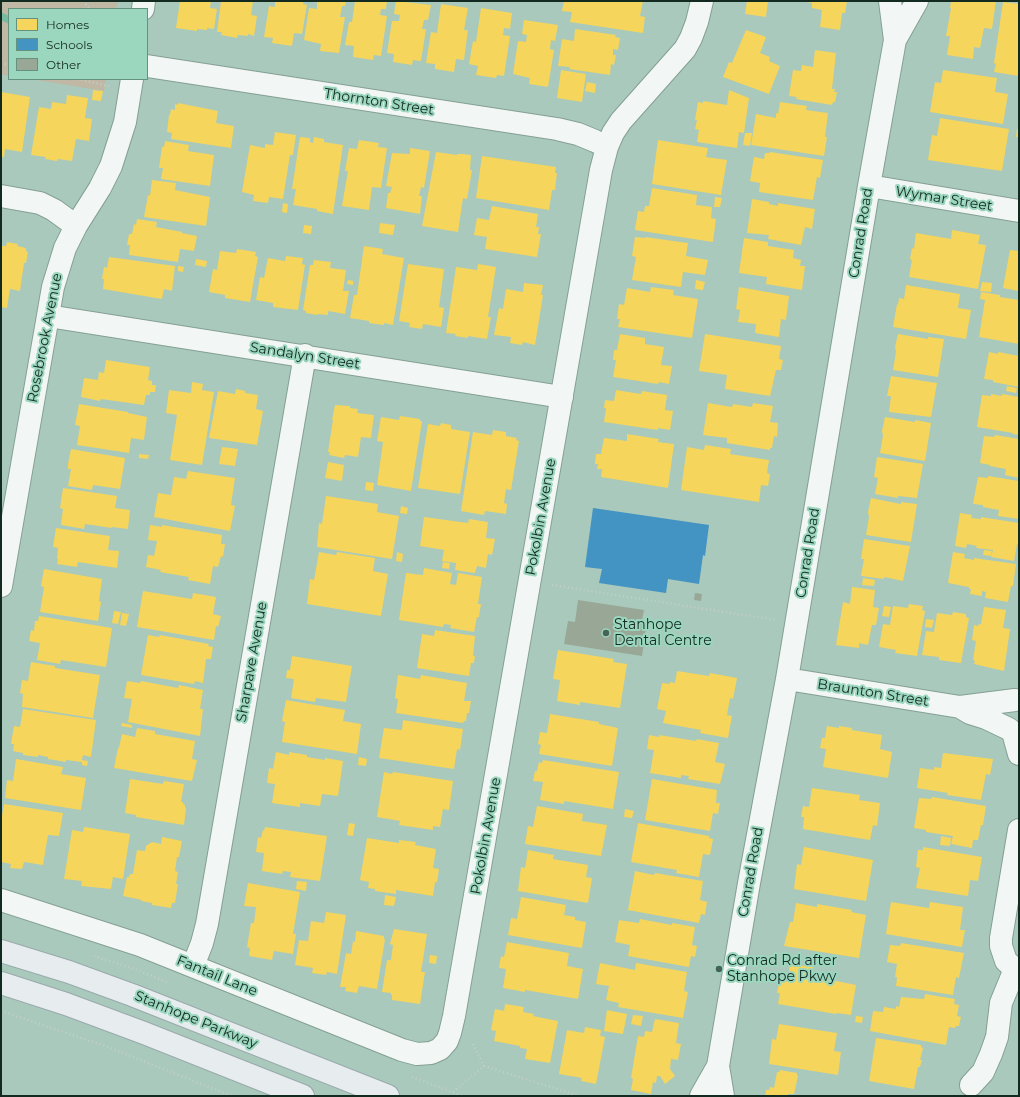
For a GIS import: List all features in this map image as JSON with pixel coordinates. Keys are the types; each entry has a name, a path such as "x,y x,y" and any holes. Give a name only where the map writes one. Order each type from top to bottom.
{"main road":[{"name":"Stanhope Parkway","path":"1,951 69,972 132,994 388,1096"},
{"path":"1,983 66,1004 303,1096"}],"street":[{"name":"Pokolbin Avenue","path":"432,1053 440,1049 447,1041 454,1016 601,170 607,147 613,133 621,121 685,49 697,22 702,1"},
{"name":"Conrad Road","path":"723,1096 718,1066 749,883 787,679 869,186 895,40 890,1"},
{"name":"Conrad Road","path":"895,40 917,1"},
{"name":"Thornton Street","path":"148,66 557,129 578,134 607,147"},
{"name":"Rosebrook Avenue","path":"1,586 53,286 65,248 76,226 100,188 110,166 124,122 132,80"},
{"name":"Wymar Street","path":"869,186 1019,210"},
{"path":"1,196 40,203 54,210 76,226"},
{"name":"Sandalyn Street","path":"48,316 562,397"},
{"name":"Sharpave Avenue","path":"193,966 202,943 207,924 305,356"},
{"name":"Braunton Street","path":"787,679 960,707 1017,698"},
{"path":"1015,740 1007,722 1010,706 1017,698"},
{"name":"Braunton Street","path":"960,707 970,713 986,718 1015,740"},
{"path":"971,1085 983,1072 992,1054 997,1037 1001,1003 1017,970 1006,961 1002,954 1001,938 1019,830"},
{"name":"Fantail Lane","path":"1,900 140,945 402,1050 417,1054 432,1053"},
{"name":"Conrad Road","path":"701,1096 718,1066"}],"path":[{"path":"82,80 109,86"},
{"path":"549,585 796,623"},
{"path":"89,954 168,982"},
{"path":"1,1011 105,1046 232,1096"},
{"path":"473,1036 472,1043 484,1066 579,1096"},
{"path":"452,1092 484,1066"},
{"path":"410,1076 463,1096"}],"shaded area":[{"path":"1,1 118,1 116,8 8,8 8,76 1,74"},
{"path":"37,80 106,80 104,91"}],"building: Homes":[{"path":"180,1 211,1 210,8 217,9 214,29 197,29 197,31 176,28"},
{"path":"221,1 253,1 251,15 257,16 254,36 248,34 248,36 238,35 237,38 221,35 222,32 217,32"},
{"path":"275,1 304,1 303,4 307,5 302,34 294,33 292,46 272,43 273,38 264,37 269,6 275,7"},
{"path":"314,1 346,1 345,6 342,6 340,17 345,17 339,53 320,51 321,44 304,40 309,8 317,9 317,2"},
{"path":"355,1 387,1 386,9 381,9 380,15 387,16 381,56 374,55 373,60 353,57 354,46 345,45 349,22 352,22"},
{"path":"396,1 431,5 428,20 424,20 422,29 426,29 421,61 413,60 412,65 393,62 394,54 387,53 392,21 399,21 400,15 394,14"},
{"path":"564,1 643,1 640,16 645,17 643,33 570,22 572,12 562,11"},
{"path":"747,1 768,1 766,17 745,14"},
{"path":"801,1 847,1 845,13 842,13 840,30 820,27 822,10 812,8 812,3"},
{"path":"951,1 996,1 992,29 984,28 980,48 974,47 973,59 947,55 950,36 946,36"},
{"path":"1003,2 1019,4 1019,76 994,72"},
{"path":"441,4 468,8 464,30 468,30 464,60 456,59 454,72 435,69 435,64 426,63 431,32 437,33"},
{"path":"481,8 512,13 510,29 504,28 503,35 510,36 504,76 497,75 496,78 476,75 478,66 469,64 473,41 476,42"},
{"path":"524,20 558,25 555,41 551,40 550,49 554,50 548,87 529,84 530,78 513,74 518,41 526,42 527,35 522,34"},
{"path":"575,29 616,35 615,37 620,38 618,50 613,49 613,55 616,55 614,65 611,64 610,75 558,66 562,39 574,41"},
{"path":"746,30 766,37 760,53 770,57 769,61 780,66 769,94 723,77 729,62 732,63"},
{"path":"815,50 836,53 832,89 835,89 834,92 837,92 835,102 833,102 832,105 796,99 797,97 789,96 793,70 801,71 802,65 813,67"},
{"path":"561,70 586,74 582,102 557,98"},
{"path":"943,70 997,78 995,92 1008,94 1003,124 930,112 935,82 941,83"},
{"path":"587,82 596,84 595,93 585,91"},
{"path":"93,90 103,91 101,101 92,100"},
{"path":"729,90 749,98 744,133 739,132 737,148 697,142 699,130 695,129 697,120 695,120 698,102 703,103 703,101 727,105"},
{"path":"1,92 30,97 22,152 5,149 4,157 1,157"},
{"path":"67,95 88,98 85,118 92,119 89,141 76,139 72,161 58,159 57,161 45,159 46,157 31,155 39,107 51,109 52,102 66,104"},
{"path":"780,102 807,106 806,110 828,113 825,137 827,137 824,156 751,145 756,114 776,118 776,113 778,114"},
{"path":"178,103 218,111 216,123 234,126 231,148 171,139 172,133 167,132 169,115 171,109 175,110 175,104 178,105"},
{"path":"940,118 1009,129 1002,171 928,160 932,135 937,136"},
{"path":"1017,129 1019,129 1019,137 1016,137"},
{"path":"275,132 296,135 293,155 290,155 283,199 269,197 268,203 253,201 254,195 242,192 250,145 265,148 265,144 273,145"},
{"path":"745,133 752,133 750,146 743,145"},
{"path":"300,137 310,138 310,142 313,143 314,137 324,139 324,142 343,145 333,214 317,211 317,209 293,205 296,189 292,189"},
{"path":"359,140 379,143 378,147 387,148 381,188 372,187 369,210 342,206 348,171 345,171 349,148 357,149"},
{"path":"658,140 708,148 706,157 727,160 721,195 652,184"},
{"path":"165,141 189,145 188,151 214,155 210,186 161,179 163,168 159,168 162,147 164,147"},
{"path":"410,148 430,151 424,188 421,187 419,196 422,196 420,214 386,208 388,193 390,193 392,187 386,186 392,153 410,154"},
{"path":"436,152 471,155 470,170 472,170 467,199 463,198 458,232 422,226"},
{"path":"770,152 823,160 820,178 817,177 813,200 759,192 760,183 750,181 754,157 764,159 765,153"},
{"path":"482,156 556,167 555,173 557,173 555,190 552,190 549,210 476,198"},
{"path":"152,180 176,183 175,190 210,197 206,226 144,217 148,195 150,196"},
{"path":"652,188 697,195 696,205 712,207 711,218 716,219 713,242 635,230 638,211 644,212 645,206 649,206"},
{"path":"715,197 722,198 720,207 714,207"},
{"path":"752,199 769,202 769,204 778,206 778,203 815,209 812,229 805,227 801,245 768,239 769,235 747,233"},
{"path":"283,203 288,204 287,213 282,212"},
{"path":"492,206 538,214 536,227 539,227 538,234 541,234 537,257 485,249 487,237 474,235 477,218 489,220"},
{"path":"137,219 157,222 156,227 197,236 194,251 180,249 178,262 129,255 130,245 127,245 129,234 132,234 134,224 136,225"},
{"path":"380,223 395,225 393,235 379,233"},
{"path":"304,225 312,226 311,234 303,233"},
{"path":"952,230 980,235 978,244 986,245 978,289 909,277 912,260 910,259 912,248 914,249 916,233 951,239"},
{"path":"635,237 688,243 686,256 708,260 705,275 683,272 681,287 632,280 636,257 632,256"},
{"path":"744,238 768,242 768,246 794,250 793,258 801,260 800,266 805,266 802,290 766,284 767,277 739,273"},
{"path":"7,242 18,244 17,246 26,248 26,251 28,252 26,263 24,263 20,291 10,289 7,308 1,307 1,246 6,246"},
{"path":"364,246 383,249 382,254 404,258 393,325 384,323 384,325 369,323 369,321 350,318 354,295 357,295"},
{"path":"237,249 256,252 255,256 258,257 250,302 225,298 225,295 209,292 213,269 217,270 220,251 236,253"},
{"path":"1010,250 1019,251 1019,291 1003,288"},
{"path":"286,256 303,258 302,264 305,265 298,310 273,307 273,303 256,300 260,277 264,278 268,258 285,261"},
{"path":"109,257 175,266 172,291 164,289 162,299 103,289 104,279 102,279 104,267 107,268"},
{"path":"196,259 207,261 206,267 195,265"},
{"path":"314,260 331,262 330,268 346,270 343,291 349,291 345,314 328,311 328,315 317,315 306,313 306,311 303,310 310,265 313,265"},
{"path":"408,264 444,269 439,307 444,308 441,327 423,324 422,329 409,327 410,323 399,321"},
{"path":"478,264 496,267 488,317 491,317 487,339 468,336 468,338 455,336 456,334 446,333 456,267 477,270"},
{"path":"178,266 184,267 183,272 178,271"},
{"path":"348,280 353,281 353,285 347,284"},
{"path":"696,280 705,282 703,290 695,289"},
{"path":"982,282 992,283 991,292 980,291"},
{"path":"524,283 543,285 541,295 543,295 535,345 523,342 522,345 510,343 511,337 494,335 499,308 503,309 506,289 523,292"},
{"path":"906,285 960,294 958,308 971,310 966,339 893,327 897,304 898,305 899,298 904,299"},
{"path":"651,287 674,290 673,295 698,299 692,338 618,327 620,319 617,319 619,304 624,305 627,288 650,292"},
{"path":"739,287 789,296 786,320 781,319 779,337 755,333 756,324 738,322 740,310 736,309"},
{"path":"981,292 1019,300 1019,344 979,337 985,300 980,299"},
{"path":"620,334 645,338 645,344 664,347 661,365 672,366 669,384 659,382 658,384 613,377 616,360 613,360 614,350 617,350"},
{"path":"705,334 781,346 779,359 783,360 781,370 776,370 770,396 725,389 727,375 699,371"},
{"path":"898,334 928,339 928,337 944,339 938,377 893,370"},
{"path":"989,352 1019,356 1019,387 984,379"},
{"path":"106,360 150,367 148,380 152,381 152,385 156,385 155,392 150,392 150,395 146,395 144,405 101,399 100,401 81,397 84,378 98,380 99,372 104,373"},
{"path":"891,376 937,383 931,417 889,412 891,396 887,396"},
{"path":"192,382 203,384 202,390 214,392 202,465 170,460 177,415 166,413 169,390 191,393"},
{"path":"1007,386 1017,388 1016,393 1006,391"},
{"path":"236,389 245,391 245,393 258,395 256,409 263,411 257,445 209,438 218,391 235,394"},
{"path":"616,390 641,394 642,391 667,395 665,410 673,411 670,430 658,428 658,430 604,422 606,408 604,408 605,400 614,401"},
{"path":"991,394 1019,397 1019,435 977,427 982,395 991,396"},
{"path":"708,403 732,407 733,404 752,407 753,403 773,406 770,422 778,423 777,437 774,436 772,448 770,448 770,450 727,443 727,438 703,435"},
{"path":"79,404 128,412 147,417 144,440 131,438 129,453 77,445 80,426 75,425"},
{"path":"335,405 350,406 350,408 358,409 357,413 374,415 371,438 361,437 358,457 345,455 344,458 329,455 330,452 328,452"},
{"path":"400,416 420,419 420,421 422,421 411,491 377,485 383,442 377,441 381,417 399,420"},
{"path":"885,417 931,423 925,461 880,453"},
{"path":"441,423 451,425 451,429 470,432 460,494 418,488 428,424 440,426"},
{"path":"493,430 506,432 506,436 517,438 516,440 519,441 511,490 506,489 504,503 507,504 506,514 485,511 484,515 461,511 473,432 492,435"},
{"path":"627,434 659,439 658,442 674,444 668,488 601,477 602,469 597,469 598,464 595,464 596,454 601,454 604,438 627,441"},
{"path":"995,435 1019,439 1019,478 1005,475 1006,469 980,463 984,436 994,437"},
{"path":"705,445 731,449 730,454 769,460 767,473 770,474 768,486 761,485 759,502 681,490 687,447 704,450"},
{"path":"222,447 238,449 235,466 219,464"},
{"path":"71,449 125,458 120,489 93,485 92,490 68,486 71,469 68,469 68,464"},
{"path":"139,454 149,455 148,459 139,458"},
{"path":"877,457 923,464 917,498 898,496 898,498 875,494 878,478 874,477"},
{"path":"328,462 344,465 342,481 325,478"},
{"path":"188,471 235,478 231,505 235,506 230,531 154,517 158,493 171,495 174,477 186,479"},
{"path":"988,476 1019,481 1019,519 998,516 999,510 983,507 983,505 973,504 978,477 988,478"},
{"path":"366,482 374,483 373,491 365,490"},
{"path":"63,488 117,496 115,508 130,510 128,529 85,524 84,529 61,525 63,509 60,508"},
{"path":"326,496 378,504 377,512 399,516 392,559 317,547 319,523 322,524"},
{"path":"871,498 901,504 901,502 917,504 911,542 866,535"},
{"path":"401,506 408,508 407,514 400,513"},
{"path":"960,513 972,515 971,518 981,519 981,517 1019,523 1019,545 1017,544 1014,561 991,557 993,550 976,548 977,546 967,544 966,548 955,546"},
{"path":"424,517 468,523 469,519 488,522 486,538 495,539 492,555 488,554 486,568 477,566 475,573 455,570 456,563 442,561 444,550 420,546"},
{"path":"150,525 162,527 162,525 222,535 221,544 225,544 223,557 221,556 218,567 213,566 210,584 188,580 189,577 160,572 161,570 146,567 148,555 154,556 157,541 148,540"},
{"path":"56,528 110,536 108,550 119,551 117,568 78,562 77,567 57,564 58,548 53,547"},
{"path":"864,539 910,546 903,581 884,577 884,579 861,576 864,559 861,559"},
{"path":"984,550 992,551 991,556 983,555"},
{"path":"319,552 336,555 337,552 375,558 373,571 388,574 381,616 307,604 310,579 314,580"},
{"path":"397,552 403,554 402,562 396,561"},
{"path":"953,552 965,554 964,558 974,560 974,558 1016,564 1013,586 1011,586 1008,602 985,598 986,592 982,591 982,596 970,594 971,589 969,589 969,587 948,583"},
{"path":"443,562 450,563 449,569 442,568"},
{"path":"424,568 452,573 450,584 456,585 458,573 482,577 478,604 481,604 479,617 477,617 474,632 450,628 451,625 444,624 443,627 399,620 406,573 423,575"},
{"path":"44,569 102,579 98,621 40,612 44,587 41,586"},
{"path":"863,578 875,580 874,586 862,585"},
{"path":"852,587 875,590 873,607 879,608 876,625 872,625 868,645 859,643 859,648 836,645 843,602 850,604"},
{"path":"143,591 192,599 193,593 216,597 213,614 221,616 218,627 216,626 214,640 137,627"},
{"path":"909,604 923,606 922,610 925,611 917,656 895,653 896,650 879,647 883,624 890,625 893,606 908,608"},
{"path":"884,606 891,607 889,617 882,616"},
{"path":"984,607 1006,610 1003,628 1010,629 1004,671 974,664 975,661 973,660 976,641 972,640 974,625 978,626 981,624"},
{"path":"114,611 121,612 118,624 112,623"},
{"path":"953,612 966,614 966,617 969,618 961,663 939,660 939,657 922,655 926,631 934,632 937,613 952,615"},
{"path":"122,613 129,614 126,626 120,625"},
{"path":"39,616 112,628 106,667 61,660 60,664 37,660 40,643 29,641 31,630 34,631 35,621 38,621"},
{"path":"926,619 934,620 932,628 925,627"},
{"path":"435,630 475,636 473,656 475,656 474,663 471,663 469,676 417,668 422,634 434,636"},
{"path":"148,635 159,637 160,635 209,644 208,646 213,647 211,659 206,659 203,683 195,681 194,684 141,675"},
{"path":"558,650 614,659 613,662 627,664 620,708 580,702 580,705 557,701 560,680 553,679"},
{"path":"292,656 352,666 346,702 316,698 315,702 291,698 294,679 286,678 287,670 290,670"},
{"path":"31,662 55,666 55,668 100,675 93,718 22,707 23,694 20,693 22,680 28,681"},
{"path":"677,671 709,676 710,673 737,678 733,699 730,698 727,715 732,716 728,738 700,733 701,730 663,723 666,711 657,709 662,683 675,683"},
{"path":"398,675 420,679 421,675 467,683 464,701 471,701 466,721 463,723 396,713 398,699 395,698"},
{"path":"127,681 140,683 141,681 178,688 179,685 203,690 200,709 203,709 200,736 128,722 132,699 124,698"},
{"path":"286,700 345,710 343,721 361,724 357,754 282,742 285,722 282,721"},
{"path":"23,709 96,720 91,757 83,755 82,760 88,761 87,766 82,765 82,762 66,760 66,762 48,759 48,757 38,755 38,757 23,755 23,753 13,751 14,744 11,744 14,726 20,727"},
{"path":"550,714 599,722 599,724 618,728 612,766 539,754 541,745 538,744 540,732 547,733"},
{"path":"403,720 463,729 460,750 457,749 454,769 379,758 384,728 402,730"},
{"path":"122,723 132,725 132,728 121,726"},
{"path":"827,726 852,728 852,730 882,735 880,749 892,752 888,778 823,767 826,749 820,748 822,738 825,738"},
{"path":"137,728 155,731 155,734 195,741 192,759 197,760 192,781 114,768 122,734 135,737"},
{"path":"649,735 659,737 659,735 696,741 697,739 719,743 715,762 725,764 720,784 688,779 689,776 681,775 681,778 650,773 654,750 647,749"},
{"path":"276,752 289,755 289,752 325,760 325,758 343,761 338,796 322,794 320,806 300,803 300,807 272,803 275,784 267,783 269,768 273,769"},
{"path":"943,753 993,759 990,775 986,774 981,800 947,795 948,793 917,788 920,768 934,770 934,767 941,768"},
{"path":"359,757 367,759 366,766 358,765"},
{"path":"16,759 63,767 61,774 86,778 81,810 5,798 7,780 13,781"},
{"path":"543,760 619,772 613,809 564,801 564,804 540,800 543,782 533,781 539,762 542,763"},
{"path":"384,772 453,781 449,810 443,809 440,827 433,826 433,830 399,825 400,821 377,817"},
{"path":"130,779 163,784 164,781 184,784 181,802 183,802 186,808 184,825 136,817 136,815 125,813"},
{"path":"652,779 717,790 716,803 720,803 718,814 713,813 710,831 645,820"},
{"path":"812,788 860,795 859,800 880,803 877,826 873,825 870,840 803,829 804,817 801,817 803,806 809,807"},
{"path":"932,797 986,806 983,825 981,825 978,840 973,840 972,848 951,844 953,836 926,832 926,830 914,828 919,798 931,799"},
{"path":"4,804 63,813 59,836 48,835 43,865 24,862 22,869 10,868 11,864 1,862 1,822"},
{"path":"537,806 583,814 582,821 607,825 601,856 525,844 528,826 533,827"},
{"path":"625,809 634,811 632,818 624,817"},
{"path":"349,823 355,824 353,836 347,835"},
{"path":"638,823 709,836 709,838 713,839 710,855 703,854 699,877 676,873 677,870 631,862"},
{"path":"84,827 130,834 123,879 113,877 111,889 81,886 82,881 64,879 72,830 83,832"},
{"path":"265,827 327,836 320,881 290,877 291,872 283,871 282,874 262,871 264,853 256,852 258,837 261,838"},
{"path":"941,836 951,838 950,846 940,845"},
{"path":"162,837 182,841 179,857 177,857 175,871 178,872 176,884 178,884 175,903 172,903 171,908 152,905 152,903 123,896 127,877 129,877 130,874 133,874 137,850 145,851 146,846 152,842 161,844"},
{"path":"367,838 399,843 399,840 416,842 415,845 436,849 433,868 439,869 433,896 396,890 396,894 375,891 375,889 368,888 369,882 360,880"},
{"path":"804,847 873,860 866,901 794,889 797,864 801,865"},
{"path":"923,847 982,857 978,881 970,880 968,896 916,888 920,868 916,867 918,850 923,850"},
{"path":"528,850 554,855 553,859 588,865 586,877 592,878 588,903 518,891 521,867 525,868"},
{"path":"635,871 703,881 700,900 707,902 705,915 701,914 699,923 628,910"},
{"path":"297,881 307,882 306,891 296,889"},
{"path":"248,883 300,892 293,934 296,934 293,954 274,951 272,960 249,956 250,948 247,947 251,923 254,923 256,907 244,906"},
{"path":"385,895 396,897 394,906 384,905"},
{"path":"521,897 566,905 564,915 575,917 575,920 586,922 582,948 508,935 511,918 517,919"},
{"path":"891,902 929,908 930,902 963,907 960,930 965,930 962,947 886,934"},
{"path":"796,903 817,907 817,904 852,910 851,912 866,915 859,958 784,946 790,922 793,922"},
{"path":"326,912 346,915 337,974 327,972 326,975 312,973 313,968 295,965 299,940 308,941 311,921 324,923"},
{"path":"640,919 672,925 672,923 695,927 692,945 697,946 695,957 691,956 689,967 628,956 630,945 615,942 619,920 639,923"},
{"path":"394,929 427,934 421,972 425,972 420,1004 392,1000 391,993 382,992 387,960 391,960 393,945 390,944"},
{"path":"356,931 384,936 385,939 377,989 359,986 357,993 345,991 346,987 340,987 346,953 351,954 353,941 355,942"},
{"path":"507,942 569,953 567,966 583,969 578,999 525,990 525,992 503,988 506,969 499,968 501,956 504,957"},
{"path":"901,943 964,953 959,978 956,977 953,995 896,986 897,977 895,977 897,964 887,962 890,945 900,946"},
{"path":"430,955 437,956 436,964 429,963"},
{"path":"600,963 635,970 636,963 687,972 684,991 688,992 683,1018 618,1007 619,1003 606,1000 609,986 596,984"},
{"path":"790,964 813,967 811,976 856,985 851,1015 836,1014 778,1004 780,993 777,993 780,979 788,980"},
{"path":"925,994 955,999 954,1004 959,1005 957,1016 961,1017 959,1026 956,1026 955,1028 949,1027 946,1045 870,1031 873,1011 883,1012 884,1007 896,1009 896,1006 899,1007 901,997 924,999"},
{"path":"505,1004 524,1007 523,1012 534,1014 533,1016 558,1021 550,1063 525,1059 527,1049 520,1048 520,1046 494,1041 496,1031 491,1030 495,1009 504,1011"},
{"path":"607,1010 627,1014 623,1034 604,1031"},
{"path":"633,1015 643,1016 641,1026 631,1024"},
{"path":"856,1016 863,1017 862,1023 855,1022"},
{"path":"655,1019 679,1023 676,1043 681,1044 678,1060 671,1059 670,1069 675,1076 665,1084 660,1076 657,1076 656,1083 653,1082 651,1094 631,1090 633,1079 631,1078 638,1036 644,1037 645,1031 652,1032"},
{"path":"779,1024 837,1033 834,1051 841,1052 838,1075 769,1064 772,1039 776,1040"},
{"path":"585,1027 601,1030 600,1036 605,1037 596,1084 581,1081 582,1078 559,1074 567,1030 584,1033"},
{"path":"876,1038 921,1045 923,1048 920,1060 922,1060 920,1067 918,1067 914,1089 869,1081"},
{"path":"780,1070 797,1073 798,1076 794,1094 788,1094 788,1096 765,1096 766,1090 769,1090 770,1087 774,1088 777,1072"}],"building: Schools":[{"path":"593,508 709,525 705,556 703,555 699,584 668,579 666,593 599,583 602,569 585,567"}],"building: Other":[{"path":"695,593 702,594 701,601 694,600"},
{"name":"Stanhope Dental Centre","path":"578,600 644,610 642,620 647,621 642,656 564,644 568,621 575,622"}],"waterway":[{"path":"1,16 8,20"}],"place":[{"name":"Stanhope Dental Centre","path":"606,633"},
{"name":"Conrad Rd after Stanhope Pkwy","path":"719,969"}]}
